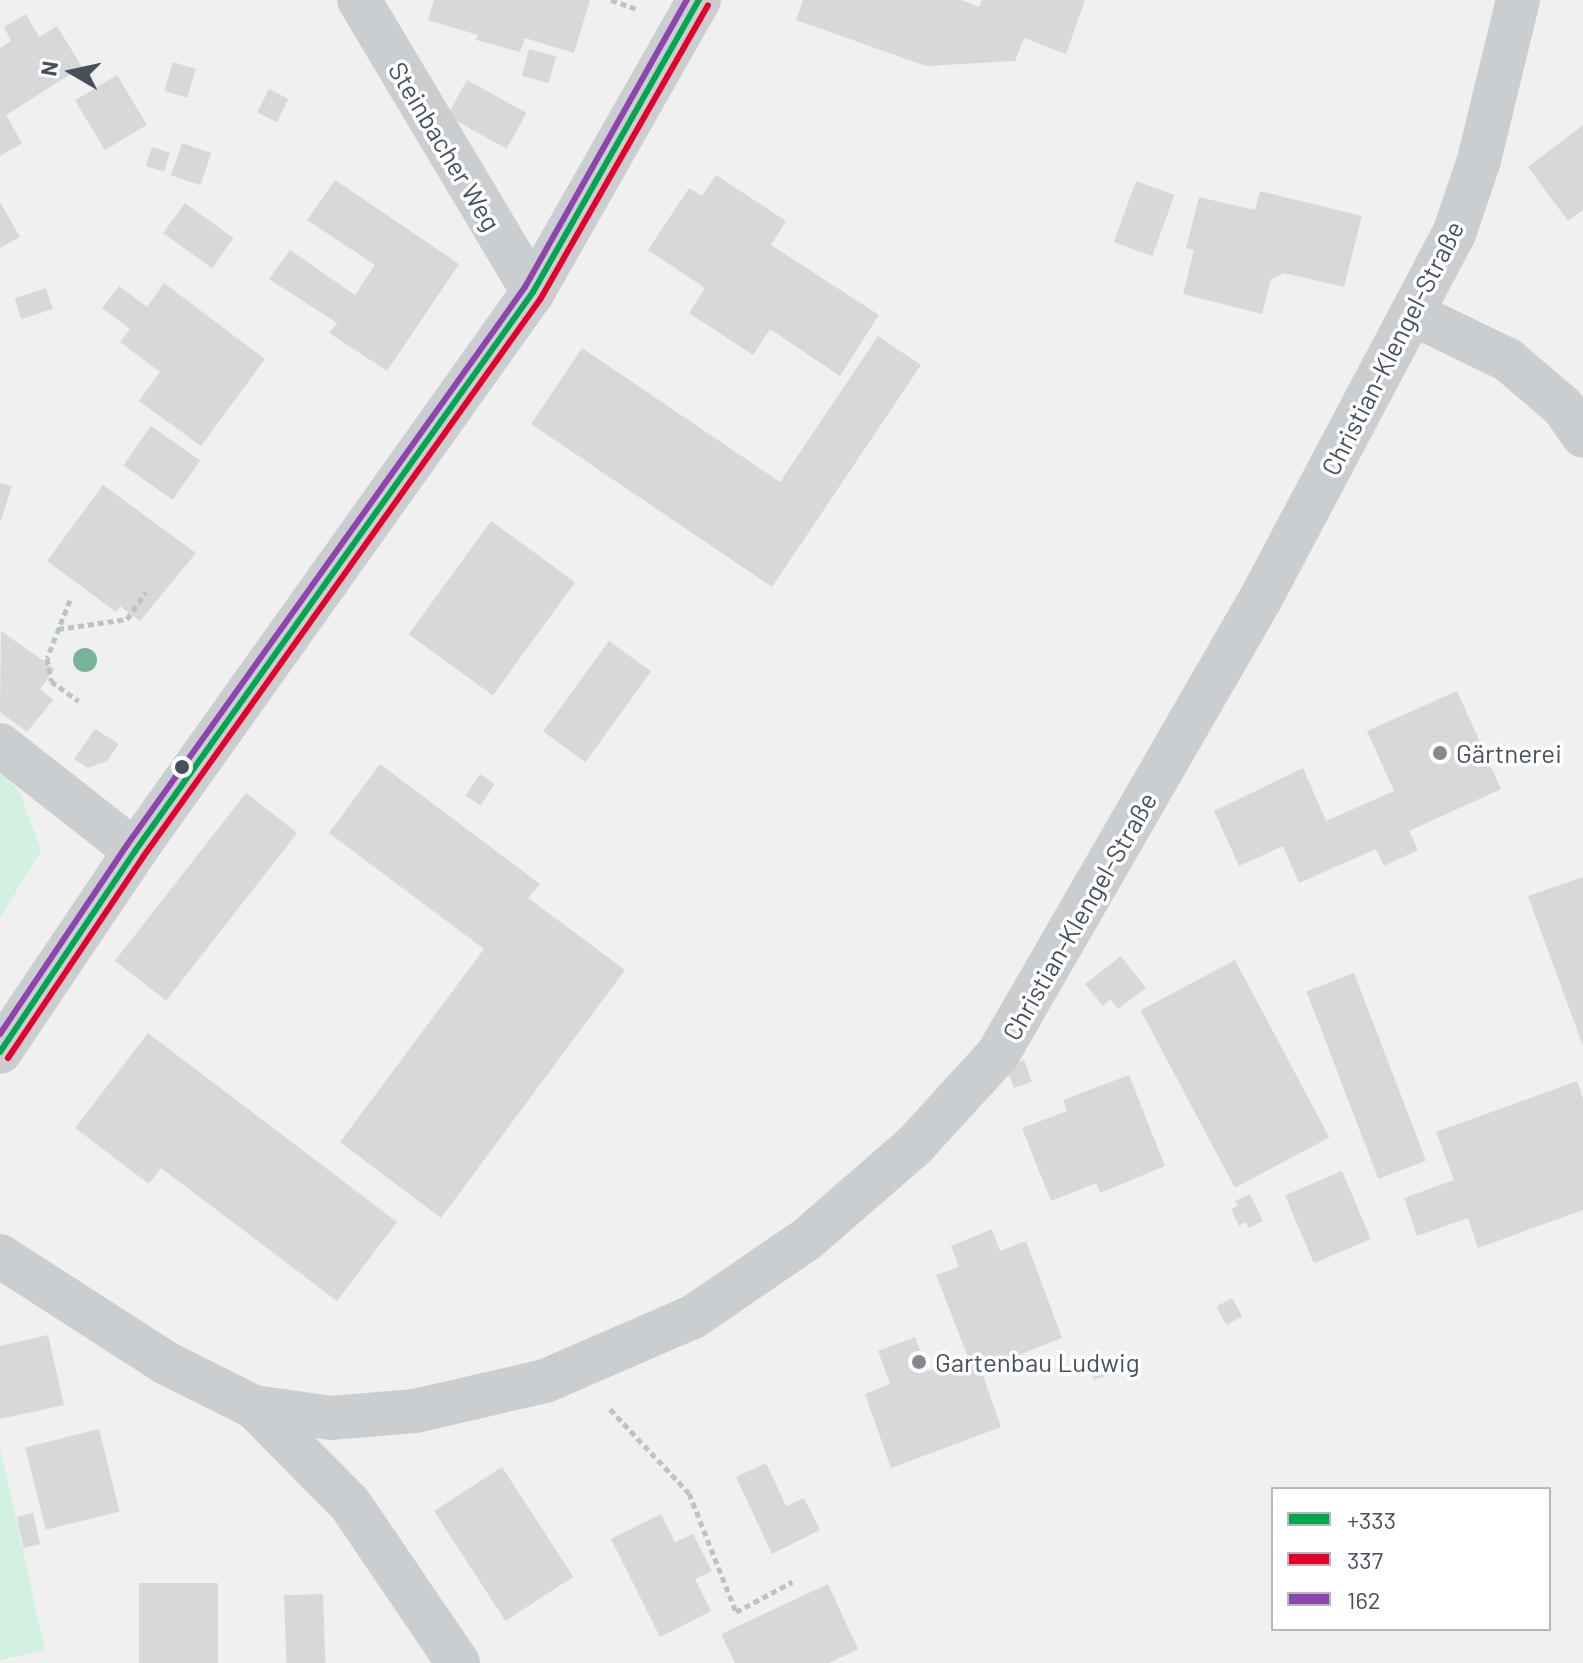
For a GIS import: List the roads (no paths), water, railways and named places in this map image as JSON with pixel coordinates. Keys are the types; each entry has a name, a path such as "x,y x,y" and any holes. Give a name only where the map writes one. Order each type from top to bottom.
{"street":[{"name":"Steinbacher Weg","path":"359,0 533,292"},
{"path":"0,1052 135,851 533,292 699,0"},
{"name":"Christian-Klengel-Straße","path":"0,1256 166,1363 254,1407 331,1418 415,1411 545,1381 693,1317 807,1239 915,1145 998,1054 1261,598 1454,234 1479,160 1518,0"},
{"path":"1413,314 1508,360 1563,407 1583,436"},
{"path":"0,745 135,851"},
{"name":"Christian-Klengel-Straße","path":"254,1407 350,1504 458,1663"}],"place":[{"name":"Gärtnerei","path":"1440,753"},
{"name":"Gartenbau Ludwig","path":"919,1362"}]}
